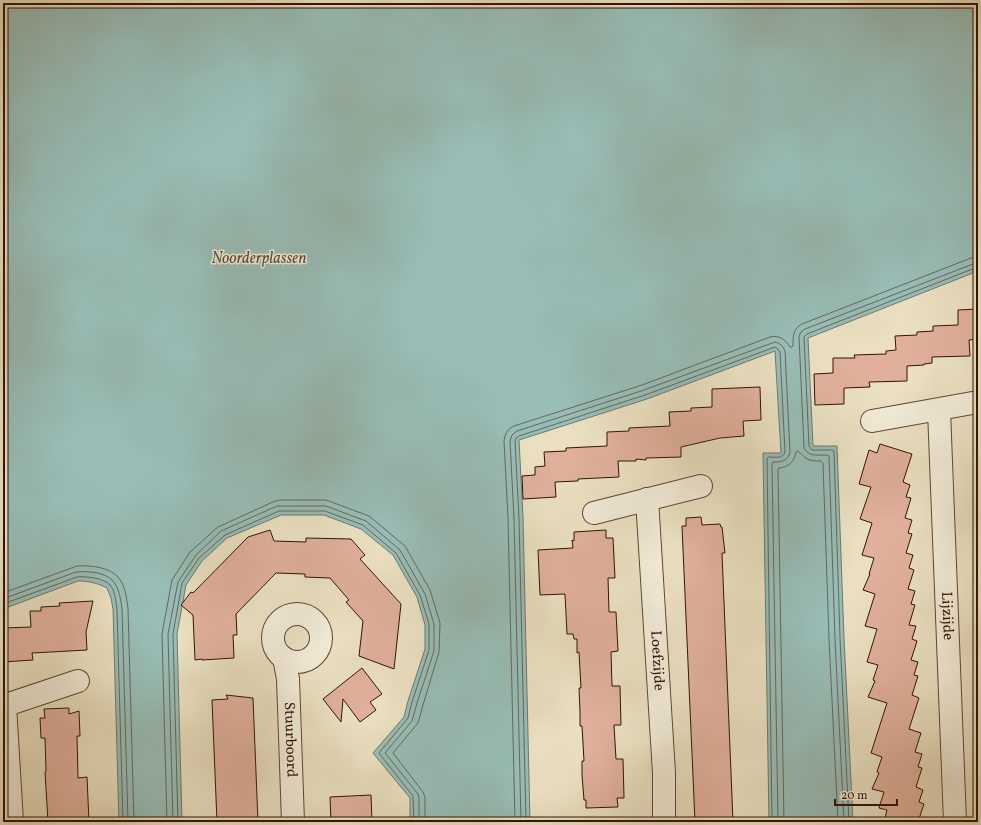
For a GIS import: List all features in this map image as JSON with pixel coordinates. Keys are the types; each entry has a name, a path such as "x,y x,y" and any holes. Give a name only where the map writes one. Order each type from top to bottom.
{"street":[{"path":"872,421 978,402"},
{"name":"Lijzijde","path":"939,410 955,822"},
{"path":"594,512 701,486"},
{"name":"Loefzijde","path":"647,499 664,773 664,822"},
{"name":"Stuurboord","path":"284,658 288,679 293,822"},
{"path":"12,822 4,705 78,681"}],"water":[{"name":"Noorderplassen","path":"3,3 978,3 978,271 808,338 813,446 837,446 853,822 769,822 763,453 781,453 775,351 647,399 519,440 523,517 530,822 410,822 410,798 373,753 404,717 425,649 425,625 417,597 393,555 361,529 324,515 281,515 227,538 202,561 186,585 177,634 182,822 119,822 113,609 107,588 86,581 78,581 3,609"}],"building":[{"path":"978,309 978,339 969,340 970,356 932,357 932,363 907,366 907,381 869,382 870,387 844,388 844,404 815,405 814,374 833,373 833,358 855,358 854,355 886,354 886,351 896,350 895,336 917,335 917,332 933,331 933,326 958,325 958,310"},
{"path":"760,387 761,420 743,421 744,436 720,438 681,447 681,457 646,458 646,460 636,459 636,461 618,461 619,477 555,482 556,497 523,499 522,476 535,475 535,467 545,466 544,452 566,451 566,448 607,446 607,432 629,431 629,428 670,426 669,412 691,411 691,408 712,407 712,389"},
{"path":"880,444 912,454 903,482 910,485 906,497 911,498 905,518 912,520 908,533 912,534 906,553 913,555 909,568 914,570 908,589 915,591 911,604 915,605 909,625 916,626 912,639 917,641 911,660 918,662 914,675 918,676 912,695 919,698 909,729 921,733 915,752 922,754 918,767 922,768 916,787 923,790 919,802 924,804 918,822 884,822 887,810 879,808 884,792 872,789 879,773 877,772 882,757 871,753 887,703 868,697 875,681 873,680 878,665 867,662 877,629 865,626 875,594 863,590 870,574 874,558 862,555 872,523 860,519 871,487 859,484 869,450 877,453"},
{"path":"701,517 702,525 720,524 722,527 725,553 722,553 733,822 695,822 682,526 686,526 686,518"},
{"path":"270,530 274,541 306,542 306,538 351,539 365,555 360,559 401,604 394,669 359,656 363,621 346,602 349,600 330,578 305,577 305,574 276,573 236,614 237,635 233,635 234,658 195,660 193,615 181,605 191,592 193,593 248,537"},
{"path":"606,530 606,538 613,538 615,578 608,578 609,612 616,612 618,651 611,652 612,686 620,686 621,725 614,725 616,759 623,759 624,798 617,798 618,807 586,808 582,775 582,761 584,761 582,726 580,726 579,688 581,688 577,639 574,639 573,634 567,634 565,594 540,595 538,550 573,548 572,540 574,541 574,532"},
{"path":"93,601 86,632 87,650 32,653 33,660 3,662 3,628 31,627 30,611 41,611 41,607 60,606 59,603"},
{"path":"362,668 382,694 370,702 376,710 360,722 343,699 341,722 323,699"},
{"path":"226,695 253,698 258,822 217,822 212,700 228,699"},
{"path":"69,708 69,714 79,711 80,736 77,736 78,778 87,777 89,822 48,822 45,772 45,738 41,738 40,718 45,718 44,709"},
{"path":"371,795 372,822 331,822 330,797"}]}
